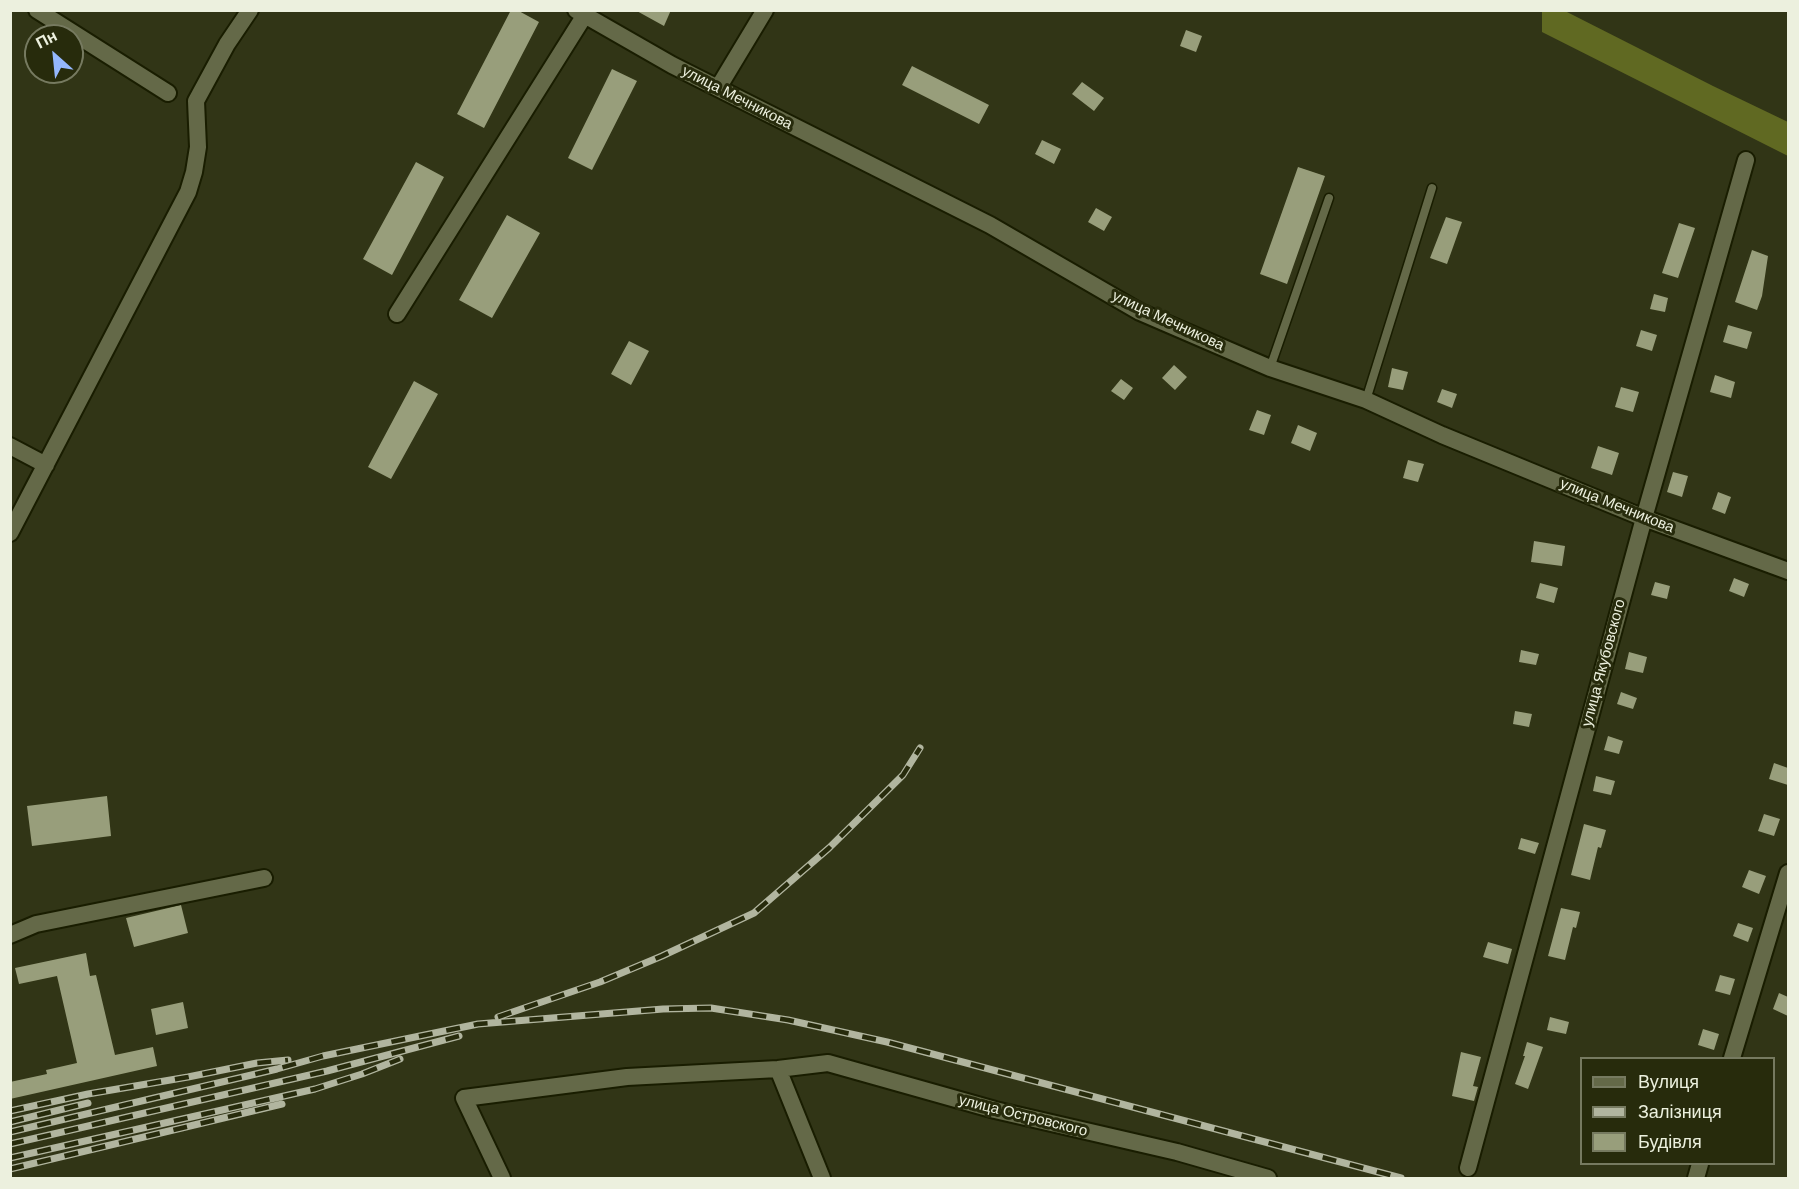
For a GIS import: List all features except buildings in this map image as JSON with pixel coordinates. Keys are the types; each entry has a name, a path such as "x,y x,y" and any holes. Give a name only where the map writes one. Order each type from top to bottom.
{"street":[{"path":"37,10 168,93"},
{"path":"10,533 188,192 198,147 196,101 227,44 250,10"},
{"path":"718,88 765,10"},
{"path":"397,315 583,12"},
{"name":"улица Мечникова","path":"583,12 718,88 990,225 1140,312 1270,368 1366,400 1442,435 1644,518 1788,571"},
{"name":"улица Якубовского","path":"1468,1168 1644,518 1746,160"},
{"path":"10,446 46,465"},
{"path":"1733,1057 1788,873"},
{"path":"10,935 36,924 264,878"},
{"name":"улица Островского","path":"502,1179 464,1098 627,1077 828,1063 995,1110 1176,1152 1268,1179"},
{"path":"778,1068 822,1179"}],"lane":[{"path":"1366,400 1432,188"},
{"path":"1270,368 1329,198"}],"green space":[{"path":"1542,11 1565,11 1788,122 1788,156 1542,32"}],"railway":[{"path":"498,1017 600,982 754,913 829,848 903,775 920,748"},
{"path":"10,1132 323,1056 478,1024 663,1009 711,1008 788,1020 887,1042 1401,1178"},
{"path":"10,1144 327,1071 459,1036"},
{"path":"10,1158 315,1089 400,1059"},
{"path":"10,1111 88,1094 257,1063 288,1060"},
{"path":"10,1122 88,1103"},
{"path":"10,1169 282,1104"}]}
